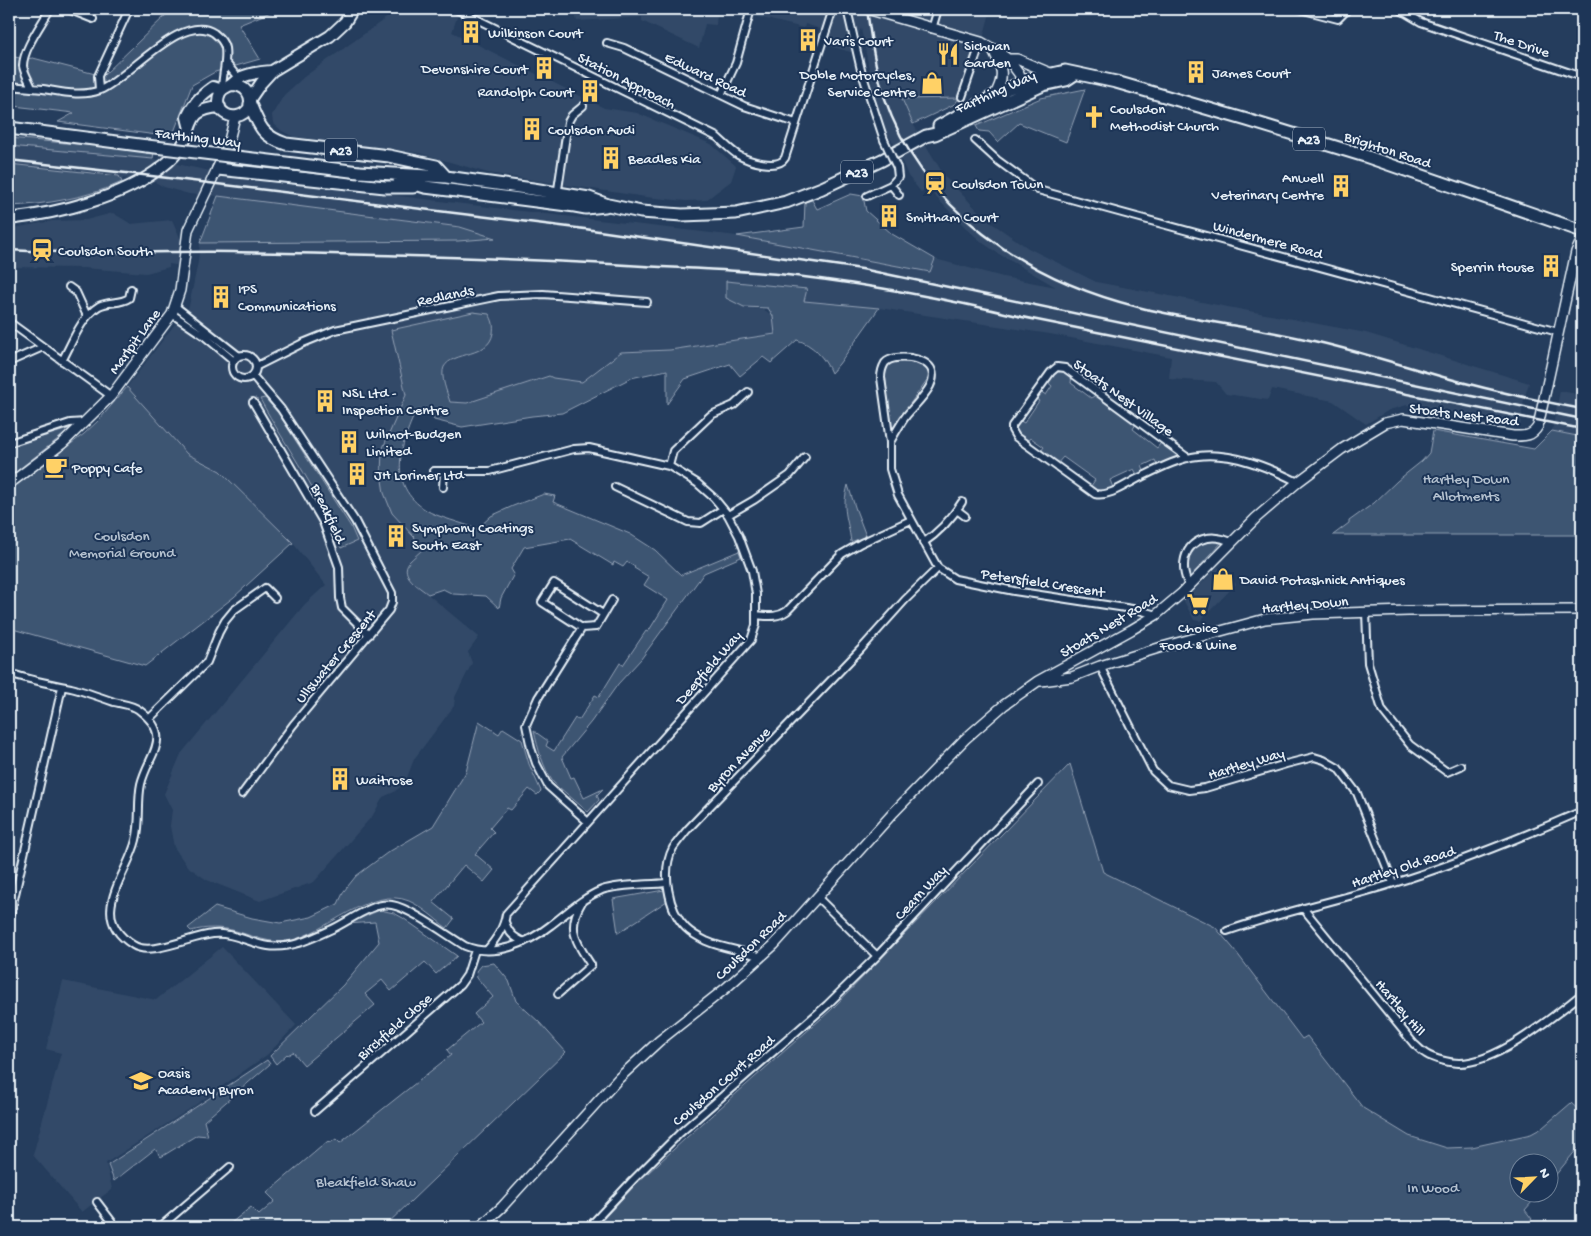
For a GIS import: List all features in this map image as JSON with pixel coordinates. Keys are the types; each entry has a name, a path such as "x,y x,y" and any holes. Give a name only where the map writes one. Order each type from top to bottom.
{"highway":[{"name":"Brighton Road","path":"1050,73 1065,71 1134,88 1365,156 1582,231"},
{"name":"A23","path":"1024,88 1050,73"},
{"name":"Farthing Way","path":"926,136 946,121 994,96 1066,80 1075,74"},
{"name":"Farthing Way","path":"383,174 425,187 556,199 588,198 608,205 641,212 682,215 736,213 778,204 822,188 882,160 926,136 935,134 1024,88"},
{"name":"A23","path":"249,97 261,128 265,134 275,140 286,144 389,156 436,166 446,177"},
{"name":"Farthing Way","path":"9,128 359,172 446,177 556,199"},
{"name":"A23","path":"218,169 385,187 425,187"}],"main road":[{"path":"231,84 218,98 220,107 226,114 235,117 243,115 249,97 272,71 330,36 345,22 353,9"},
{"name":"Brighton Road","path":"867,9 981,42 1013,64 1024,88"},
{"path":"992,48 1002,71 994,96"},
{"name":"Brighton Road","path":"1008,59 1017,59 1050,73"},
{"path":"189,126 187,117 194,102 213,87 231,84 256,73 272,71"},
{"path":"231,84 237,85 249,97"},
{"path":"9,219 40,215 92,201 132,184 162,167 173,158 183,143 195,116 203,110 220,107"},
{"name":"Marlpit Lane","path":"9,484 62,444 111,396 174,310 180,290 188,230 227,148 235,117"},
{"name":"Stoats Nest Road","path":"1038,682 1156,614 1189,587 1231,542 1298,482 1342,449 1385,423 1403,419 1513,436 1529,435 1534,432 1538,426 1576,252 1582,239"},
{"name":"Hartley Down","path":"1038,682 1072,677 1100,666 1194,638 1265,620 1313,614 1366,612 1582,610"},
{"name":"Coulsdon Road","path":"480,1227 502,1207 620,1078 660,1041 761,957 964,739 1004,704 1038,682"}],"street":[{"path":"32,88 23,67 31,44 50,9"},
{"path":"68,9 93,19"},
{"path":"99,90 98,76 129,9"},
{"name":"Station Approach","path":"456,9 717,137 738,155 746,158 774,165 780,163 785,158 796,123"},
{"path":"720,96 736,63 751,9"},
{"path":"796,123 833,9"},
{"path":"846,9 861,70 884,140 898,168 898,177 891,185 867,196"},
{"path":"932,29 938,9"},
{"path":"1300,9 1338,19 1348,9"},
{"name":"The Drive","path":"1399,9 1421,22 1582,77"},
{"path":"9,86 77,94 99,90 117,80 163,44 187,31 201,28 210,30 219,37 225,46 225,62 222,73 231,84"},
{"path":"962,97 981,42"},
{"name":"Edward Road","path":"607,44 624,48 720,96 796,123"},
{"path":"225,62 231,84"},
{"path":"556,199 568,122 572,115 583,106"},
{"name":"Windermere Road","path":"975,140 986,144 997,160 1038,190 1558,332"},
{"path":"891,185 899,195"},
{"path":"69,287 76,292 87,316"},
{"path":"62,361 87,316 98,307 110,302 126,300 129,298 131,289"},
{"name":"Redlands","path":"257,366 303,343 335,330 499,296 543,294 647,302"},
{"path":"174,310 203,335 236,359 250,357 257,366 253,376 246,380 238,378 233,372 232,365 236,359"},
{"path":"9,322 111,396"},
{"path":"9,362 43,347"},
{"path":"890,442 905,418 930,386 933,373 924,361 897,358 890,360 885,364 881,378 890,442 890,469 898,495 938,568"},
{"name":"Stoats Nest Village","path":"1188,458 1065,368 1057,367 1051,372 1012,426 1016,438 1095,494 1100,495 1188,458 1199,456 1234,458 1274,471 1298,482"},
{"name":"Ullswater Crescent","path":"242,794 293,726 389,610 392,602 392,592 356,521 281,409 253,376"},
{"path":"668,466 672,451 711,415 734,405 748,392"},
{"name":"Breakfield","path":"253,402 323,522 339,567 342,608 369,635"},
{"path":"9,444 70,423 86,422"},
{"name":"Deepfield Way","path":"434,471 490,471 574,449 589,448 668,466 697,483 714,498 728,516 739,536 752,571 756,594 756,625 751,640 506,914 505,922 496,940 488,950"},
{"path":"728,516 790,475 805,457"},
{"path":"443,487 444,471"},
{"path":"615,487 688,522 701,523 723,509"},
{"path":"923,543 934,536 962,502"},
{"path":"957,510 965,516"},
{"path":"756,615 774,616 787,612 842,554 911,520"},
{"path":"1189,587 1184,576 1188,551 1204,538 1215,537 1231,542"},
{"name":"Petersfield Crescent","path":"938,568 955,579 1014,591 1156,614"},
{"name":"Byron Avenue","path":"761,957 748,952 726,948 705,940 686,928 673,907 667,883 667,873 673,849 687,830 861,649 905,600 938,568"},
{"path":"603,614 554,582 542,602 582,628 596,627 612,600"},
{"path":"149,719 207,662 225,620 234,610 265,588 275,598"},
{"path":"1366,612 1368,663 1382,710 1410,745 1447,772 1461,766"},
{"path":"582,628 538,698 526,725 536,763 548,786 588,822"},
{"name":"Hartley Way","path":"1100,666 1153,771 1168,785 1189,790 1205,788 1314,757 1338,768 1357,793 1393,884"},
{"path":"9,673 33,681 92,694 137,709 149,719 157,734 158,741 141,783 140,818 136,840 115,888 111,903 116,928 126,940 139,948 153,949 201,935 215,934 232,935 268,946 288,945 307,940 380,906 391,905 404,909 465,946 475,950 504,950 524,942 550,926 573,906 602,890 667,883"},
{"path":"9,921 62,687"},
{"name":"Cearn Way","path":"877,956 1038,784"},
{"name":"Hartley Old Road","path":"1227,931 1263,918 1393,884 1482,853 1582,811"},
{"path":"817,897 877,956"},
{"path":"558,994 591,965 578,945 574,934 577,911 583,901"},
{"name":"Hartley Hill","path":"1303,908 1414,1044 1426,1054 1439,1059 1459,1063 1477,1060 1500,1050 1543,1024 1582,994"},
{"path":"505,922 508,931 514,937 524,942"},
{"name":"Birchfield Close","path":"314,1111 460,985 467,975 475,950"},
{"name":"Coulsdon Court Road","path":"589,1227 680,1133 827,1005 877,956"},
{"path":"160,1227 230,1167"},
{"path":"97,1202 116,1227"}],"shaded area":[{"path":"384,9 457,9 458,14 452,32 604,108 637,113 711,144 736,166 731,181 706,200 686,201 646,197 488,173 419,153 294,137 282,131 273,123 272,115 284,95 304,77 389,16"},
{"path":"574,9 724,9 722,12 717,12 716,25 705,24 699,48 642,21 642,17 577,21"},
{"path":"746,9 991,9 967,97 902,100 913,124 945,177 987,220 1028,248 1096,282 1366,333 1529,383 1524,399 1520,427 1407,405 1389,410 1366,424 1333,401 1272,389 1268,400 1226,394 1216,382 1169,379 1171,357 1050,334 879,308 804,301 807,289 744,307 763,309 773,316 775,334 670,350 621,352 582,382 548,376 467,403 450,402 442,374 445,366 452,361 392,330 406,395 382,450 392,513 425,548 408,563 406,568 407,574 412,581 479,637 468,652 472,663 455,697 454,706 414,759 405,783 394,792 383,797 373,815 314,882 260,901 207,880 187,866 174,847 170,826 172,810 164,794 181,754 305,604 326,585 293,543 220,471 187,454 127,387 175,324 180,324 182,321 189,306 200,243 493,238 460,227 218,196 189,194 164,187 155,182 9,164 9,146 153,159 229,175 737,236 930,272 935,259 1003,277 1056,287 983,243 927,188 921,192 908,176 895,145 879,118 861,28 851,52 825,45 821,29 805,24 804,28 754,16"},
{"path":"113,213 131,224 172,220 183,244 176,265 169,264 169,267 146,273 84,268 9,267 9,229 52,221 86,220"},
{"path":"1560,391 1582,395 1582,437 1552,431"},
{"path":"1218,567 1236,584 1200,621 1194,620 1184,601"},
{"name":"Oasis Academy Byron","path":"222,947 296,1025 268,1054 191,1108 106,1163 112,1189 82,1212 33,1155 61,1053 46,1049 63,981 156,1000"}],"green space":[{"path":"187,9 278,9 239,25 260,59 215,72 192,85 172,137 58,122 74,113 14,106 9,103 9,56 25,59 33,58 103,76 167,14"},
{"path":"1085,89 1066,142 1019,123 998,142 989,132 979,131 976,126 1041,98"},
{"path":"959,98 955,104 913,124 902,99"},
{"path":"9,138 154,151 153,159 9,146"},
{"path":"9,164 119,176 122,182 96,192 67,199 9,206"},
{"path":"851,194 863,196 866,211 892,234 935,259 930,272 737,236 804,227 805,202 812,200 817,209"},
{"path":"218,196 460,227 495,238 458,241 200,243"},
{"path":"726,281 807,289 804,301 879,308 831,373 817,352 797,340 771,363 763,357 740,376 730,364 685,379 667,404 667,370 631,378 562,413 462,427 434,420 426,408 416,411 405,438 400,464 401,477 406,489 414,500 426,510 443,518 477,529 491,516 544,494 555,496 553,502 630,534 655,550 681,575 739,551 741,557 704,573 641,659 618,684 591,722 562,757 571,778 574,777 584,798 603,789 597,795 599,800 588,812 553,782 541,758 534,731 548,741 546,746 554,751 575,718 579,720 595,695 599,697 620,663 623,665 646,631 648,632 668,600 644,585 649,577 627,562 623,567 614,562 613,565 570,539 524,547 511,569 514,574 501,598 499,608 486,596 453,594 443,589 428,594 415,584 406,572 407,567 409,562 424,548 392,513 384,493 381,474 382,450 406,395 391,330 473,312 489,314 493,328 490,341 478,351 455,358 444,367 443,371 444,384 450,402 467,403 549,376 582,382 621,352 670,350 775,334 773,316 768,308 744,307 726,298"},
{"path":"897,361 922,364 930,372 929,377 893,428 891,427 885,373 889,364"},
{"path":"1057,367 1072,374 1071,383 1091,398 1099,393 1137,422 1133,429 1157,448 1163,440 1188,458 1159,469 1155,460 1142,466 1146,475 1139,478 1134,469 1110,480 1114,490 1105,494 1089,489 1095,480 1063,457 1056,465 1039,454 1044,447 1031,438 1026,444 1016,437 1012,426 1017,419 1024,423 1039,401 1033,397 1038,390 1046,395 1052,386 1045,380"},
{"name":"Coulsdon Memorial Ground","path":"127,387 187,454 220,471 293,543 234,597 145,666 9,628 9,491 84,434 99,420"},
{"path":"265,398 278,413 351,527 357,541 341,548 324,509 260,399"},
{"path":"72,428 9,477 9,447"},
{"name":"Hartley Down Allotments","path":"1433,431 1534,449 1552,431 1582,437 1582,535 1333,535 1374,503 1422,461 1429,453"},
{"path":"848,485 866,536 851,542 845,508"},
{"path":"1206,540 1223,541 1188,579 1187,560 1189,555 1195,547"},
{"path":"479,721 499,734 503,728 522,740 529,764 541,791 537,795 529,789 511,810 507,808 490,828 494,832 475,854 494,870 484,882 464,865 433,902 454,919 447,928 409,901 394,898 364,905 317,930 288,941 268,940 225,929 208,928 191,931 188,928 215,907 252,918 280,923 311,917 338,904 344,891 356,876 387,853 433,826 466,772"},
{"name":"In Wood","path":"1070,764 1103,872 1215,927 1302,1039 1307,1036 1363,1108 1409,1136 1447,1148 1472,1147 1531,1134 1542,1128 1571,1103 1582,1113 1582,1143 1558,1172 1558,1154 1508,1154 1508,1204 1530,1204 1525,1210 1532,1219 1523,1227 596,1227 636,1184 831,1010"},
{"path":"664,890 667,901 618,933 613,899"},
{"path":"380,910 394,913 403,918 457,956 436,974 425,962 391,991 382,980 365,994 375,1005 304,1065 293,1052 287,1054 276,1064 270,1056 343,985 379,942 375,922 347,924"},
{"name":"Bleakfield Shaw","path":"494,963 509,981 516,1001 539,1022 566,1052 384,1227 226,1227 251,1207 259,1215 275,1201 267,1193 328,1141 330,1143 336,1139 340,1143 451,1055 447,1050 481,1022 474,1014 493,997 477,978 476,971 481,965"},
{"path":"267,1060 270,1064 204,1121 208,1136 197,1135 161,1157 155,1149 114,1181 108,1165"}],"railway":[{"path":"867,9 881,85 901,137 924,173 952,205 983,234 1018,258 1056,278 1096,295 1138,307 1284,334 1357,352 1478,386 1582,409"},
{"path":"9,160 585,229 862,269 1582,419"},
{"path":"9,250 93,253 234,252 489,258 758,272 796,276 938,298 1022,317 1582,429"}],"place":[{"name":"Wilkinson Court","path":"471,32"},
{"name":"Varis Court","path":"808,40"},
{"name":"Sichuan Garden","path":"948,54"},
{"name":"Devonshire Court","path":"544,68"},
{"name":"James Court","path":"1196,72"},
{"name":"Doble Motorcycles, Service Centre","path":"932,83"},
{"name":"Randolph Court","path":"590,91"},
{"name":"Coulsdon Methodist Church","path":"1094,117"},
{"name":"Coulsdon Audi","path":"532,129"},
{"name":"Beadles Kia","path":"611,158"},
{"name":"Coulsdon Town","path":"935,183"},
{"name":"Anwell Veterinary Centre","path":"1341,186"},
{"name":"Smitham Court","path":"889,216"},
{"name":"Coulsdon South","path":"42,250"},
{"name":"Sperrin House","path":"1551,266"},
{"name":"IPS Communications","path":"221,297"},
{"name":"NSL Ltd - Inspection Centre","path":"325,401"},
{"name":"Wilmot-Budgen Limited","path":"349,442"},
{"name":"Poppy Cafe","path":"56,467"},
{"name":"JH Lorimer Ltd","path":"357,474"},
{"name":"Symphony Coatings South East","path":"396,536"},
{"name":"David Potashnick Antiques","path":"1223,579"},
{"name":"Choice Food & Wine","path":"1198,604"},
{"name":"Waitrose","path":"340,779"},
{"name":"Oasis Academy Byron","path":"141,1081"}]}
